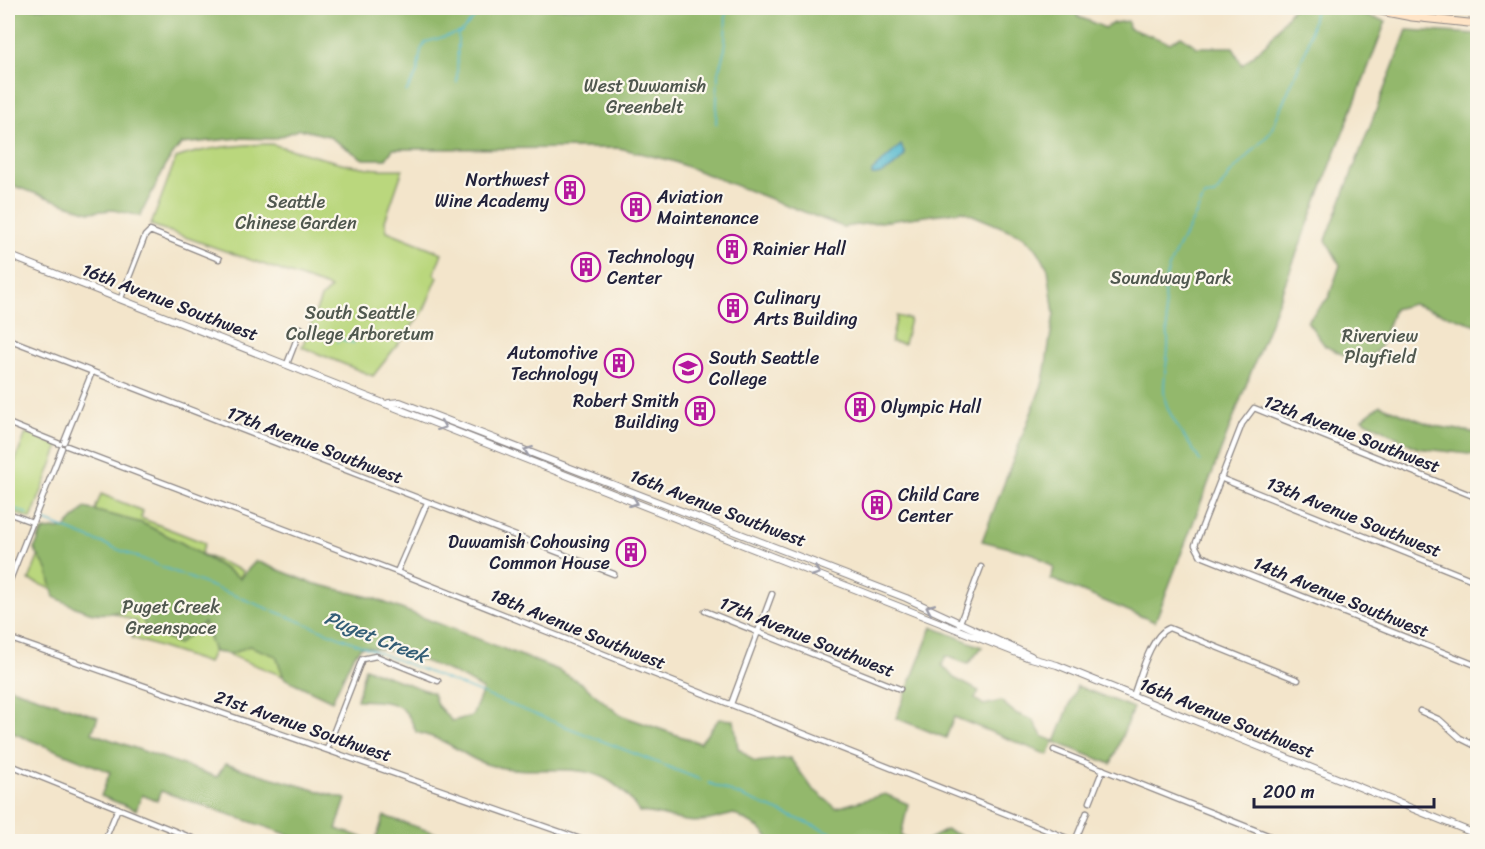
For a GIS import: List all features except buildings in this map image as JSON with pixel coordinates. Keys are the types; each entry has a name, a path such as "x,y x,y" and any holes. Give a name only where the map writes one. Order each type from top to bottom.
{"main road":[{"path":"1365,8 1412,17 1478,24"}],"street":[{"path":"121,298 145,236 150,231 219,259"},
{"name":"16th Avenue Southwest","path":"8,255 388,403 409,414 959,625 1478,835"},
{"path":"287,364 301,328"},
{"name":"17th Avenue Southwest","path":"8,339 614,574"},
{"path":"8,585 92,372"},
{"name":"12th Avenue Southwest","path":"1220,478 1242,424 1250,411 1261,409 1478,498"},
{"name":"18th Avenue Southwest","path":"8,423 397,572 1076,841"},
{"name":"14th Avenue Southwest","path":"1220,478 1195,542 1196,551 1201,556 1478,666"},
{"name":"13th Avenue Southwest","path":"1220,478 1478,582"},
{"path":"397,572 427,503"},
{"path":"8,513 32,522"},
{"path":"959,625 981,567"},
{"path":"731,704 772,594"},
{"name":"17th Avenue Southwest","path":"705,611 900,689"},
{"path":"1133,696 1154,641 1161,632 1174,629 1298,680"},
{"name":"21st Avenue Southwest","path":"8,638 589,842"},
{"path":"327,749 362,659 376,656 438,681"},
{"path":"1420,711 1440,720 1460,738 1478,747"},
{"path":"1054,750 1285,842"},
{"path":"8,764 202,842"},
{"path":"1090,802 1103,769"},
{"path":"104,842 118,808"},
{"path":"1076,841 1087,812"}],"green space":[{"path":"8,8 1080,8 1077,16 1105,28 1113,23 1128,21 1129,28 1170,43 1181,36 1197,47 1233,47 1242,65 1267,43 1293,8 1333,8 1386,21 1155,622 1051,579 1054,568 1034,554 982,541 1043,382 1054,314 1048,269 1038,251 1023,236 963,211 843,227 672,161 619,148 393,149 386,159 363,159 328,136 300,129 274,139 239,138 181,144 168,161 140,216 113,210 89,212 8,184"},
{"name":"Riverview Playfield","path":"1407,30 1477,34 1477,325 1413,304 1394,309 1380,347 1362,364 1325,346 1307,321 1329,297 1340,265 1326,240"},
{"name":"Seattle Chinese Garden","path":"271,144 353,165 403,169 385,221 387,231 442,253 434,274 438,277 423,312 373,376 302,347 321,298 331,288 151,225 176,158 222,147"},
{"path":"897,316 910,319 904,344 891,342"},
{"path":"1380,405 1434,426 1477,433 1477,455 1417,448 1362,419"},
{"path":"26,433 59,446 31,519 8,510 8,480"},
{"name":"Puget Creek Greenspace","path":"101,494 143,511 141,518 205,543 201,554 243,571 235,592 86,534"},
{"path":"85,508 142,523 182,543 240,578 256,561 312,583 373,598 558,670 581,683 620,715 700,743 719,719 734,720 738,748 755,762 790,758 812,788 836,808 885,794 908,804 901,836 917,841 772,841 759,828 734,814 692,822 639,812 623,792 606,779 569,770 508,769 486,764 448,744 416,732 406,713 394,704 357,700 365,668 433,693 437,705 452,721 472,716 483,690 425,661 391,651 361,647 352,658 332,701 284,678 276,656 249,646 231,654 214,652 204,623 178,644 147,629 137,608 103,614 77,608 54,597 47,569 34,549 44,530 65,528"},
{"name":"Puget Creek Greenspace","path":"41,531 325,642 308,686 214,649 208,663 132,638 137,622 29,580 42,547 38,539"},
{"path":"932,627 982,647 968,664 946,656 942,665 954,678 979,691 975,699 984,705 1001,701 1015,713 1033,720 1042,736 1054,741 1048,755 954,717 946,738 896,718"},
{"path":"1077,686 1133,708 1111,764 1055,742"},
{"path":"8,687 98,717 92,733 217,777 225,764 346,799 336,829 374,841 298,841 298,838 161,791 157,801 142,795 136,810 101,796 110,772 8,731"},
{"path":"384,816 450,838 458,841 375,841"},
{"path":"946,830 975,841 925,841"}],"water":[{"path":"901,145 905,155 902,159 885,172 872,175 872,171"}],"waterway":[{"path":"406,92 417,73 421,50 426,42 461,32 484,8"},
{"path":"716,124 718,73 725,49 726,8"},
{"path":"1200,461 1174,420 1165,398 1164,381 1168,346 1164,287 1168,270 1204,196 1215,195 1231,173 1270,133 1308,45 1315,8"},
{"path":"457,83 458,33"},
{"path":"337,342 340,339 354,343"},
{"name":"Puget Creek","path":"8,506 28,514"},
{"name":"Puget Creek","path":"41,519 701,780"},
{"name":"Puget Creek","path":"709,783 854,842"}],"place":[{"name":"Northwest Wine Academy","path":"570,190"},
{"name":"Aviation Maintenance","path":"636,207"},
{"name":"Rainier Hall","path":"732,249"},
{"name":"Technology Center","path":"586,267"},
{"name":"Culinary Arts Building","path":"733,308"},
{"name":"Automotive Technology","path":"619,363"},
{"name":"South Seattle College","path":"688,368"},
{"name":"Olympic Hall","path":"860,407"},
{"name":"Robert Smith Building","path":"700,411"},
{"name":"Child Care Center","path":"877,505"},
{"name":"Duwamish Cohousing Common House","path":"631,552"}],"park label":[{"name":"West Duwamish Greenbelt","path":"645,96"},
{"name":"Soundway Park","path":"1171,278"},
{"name":"South Seattle College Arboretum","path":"360,323"}]}
